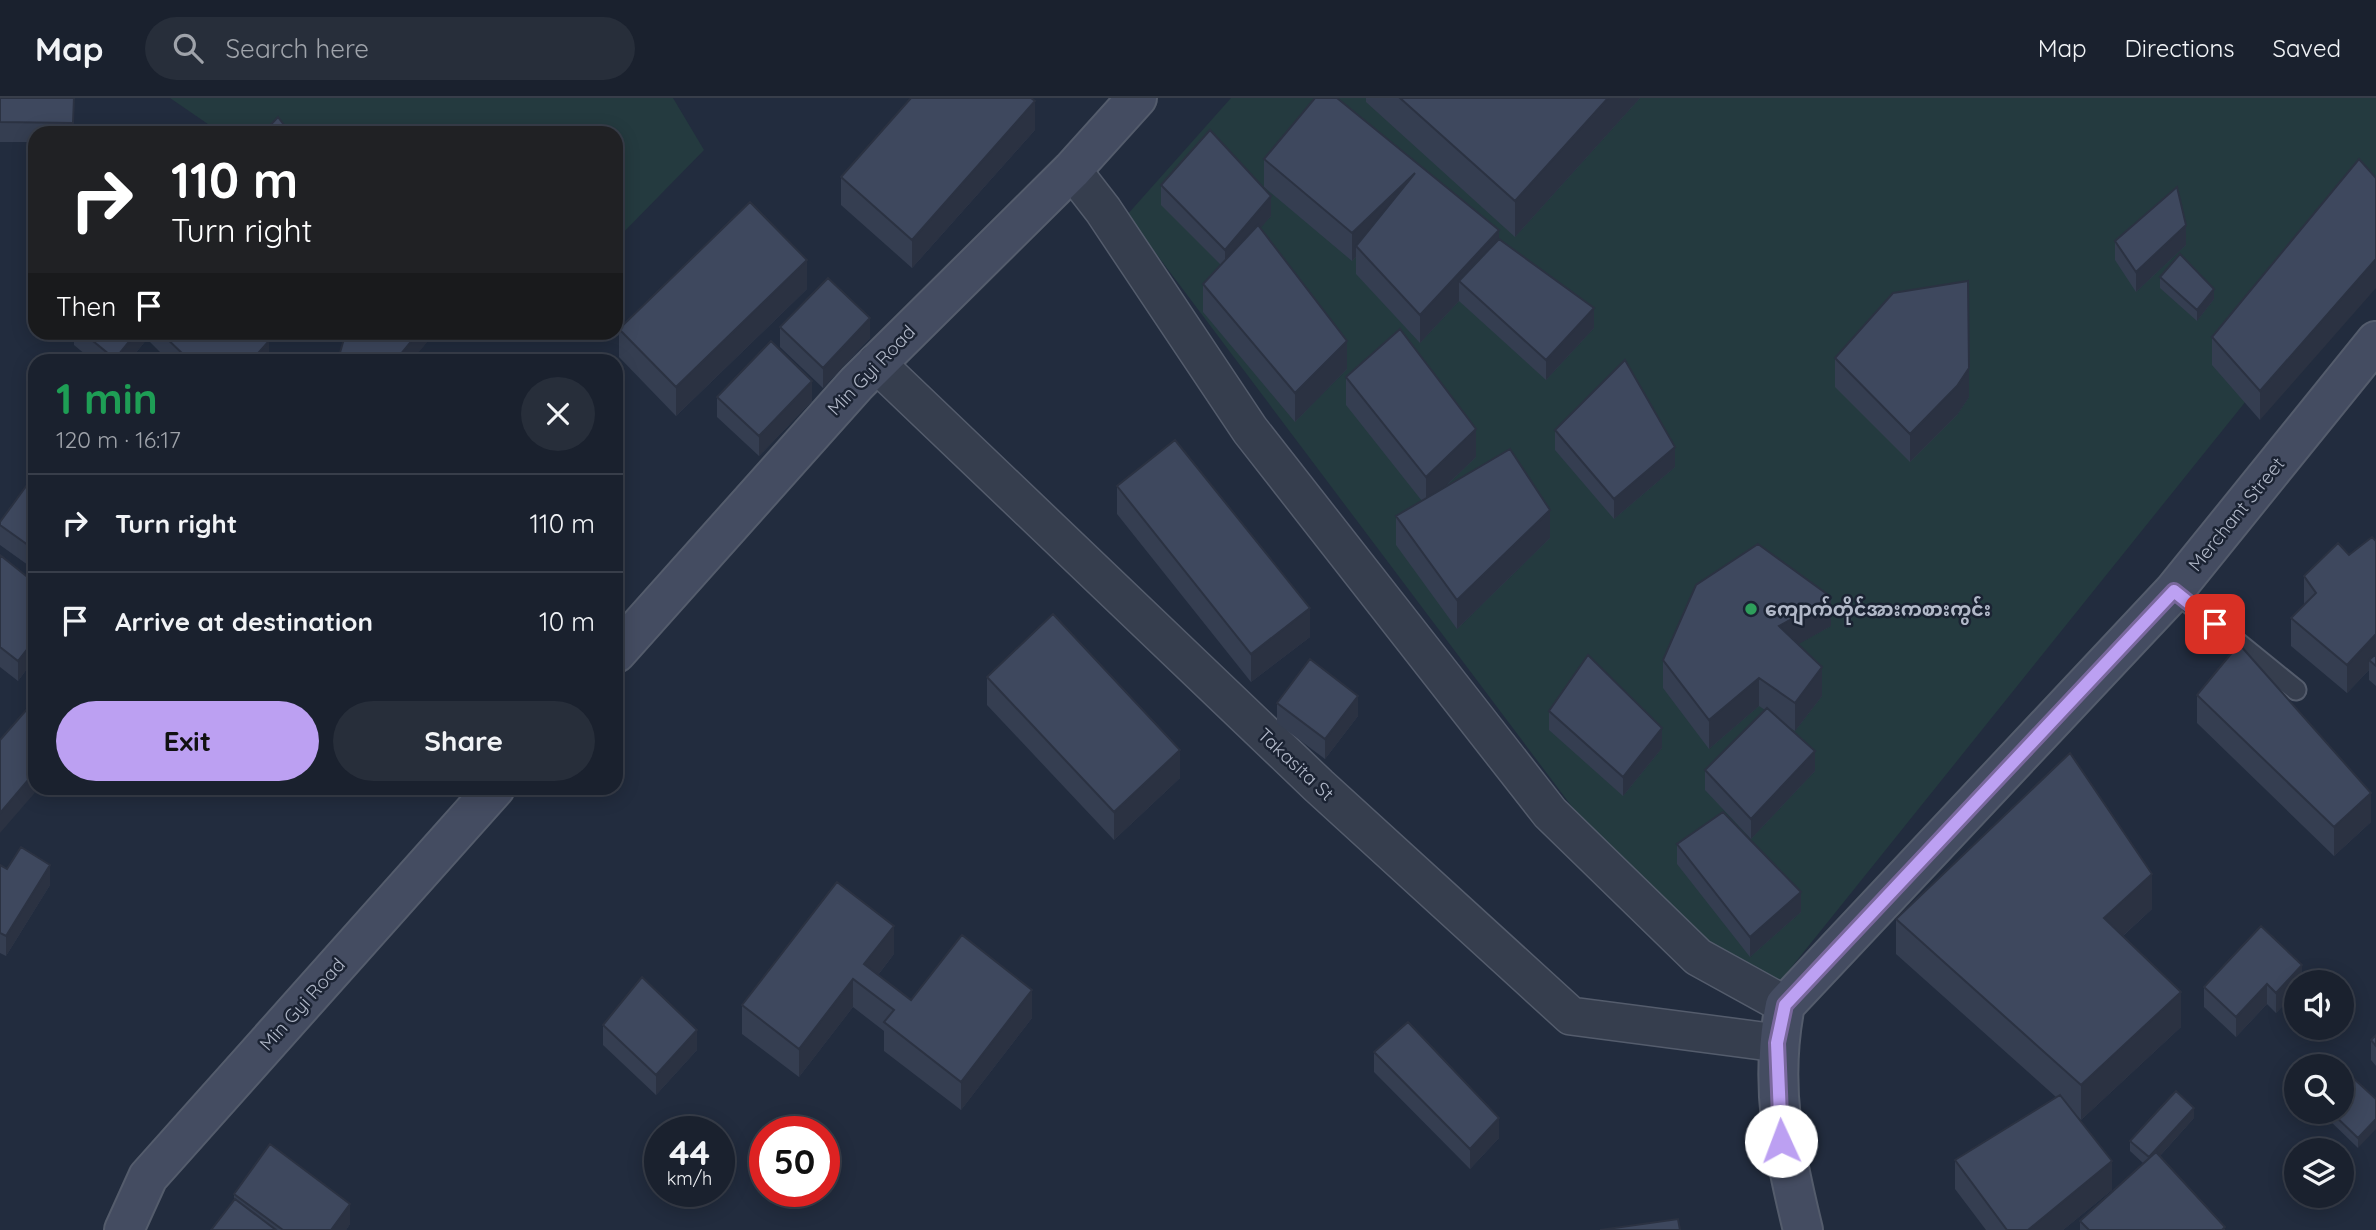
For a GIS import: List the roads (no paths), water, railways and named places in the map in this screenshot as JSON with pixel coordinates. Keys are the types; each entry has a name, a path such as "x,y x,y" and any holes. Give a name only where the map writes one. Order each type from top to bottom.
{"main road":[{"name":"Min Gyi Road","path":"623,645 876,363 1072,170 1137,98"},
{"name":"Merchant Street","path":"1785,1005 2174,591 2376,341"},
{"name":"Min Gyi Road","path":"124,1230 148,1177 489,795"},
{"path":"1785,1005 1777,1043 1781,1141 1803,1230"}],"street":[{"path":"1072,170 1103,210 1250,430 1550,813 1698,957 1785,1005"},
{"name":"Takasita St","path":"876,363 1319,786 1571,1016 1777,1043"}],"lane":[{"path":"2174,591 2296,690"}],"place":[{"name":"ကျောက်တိုင်အားကစားကွင်း","path":"1751,609"}]}
